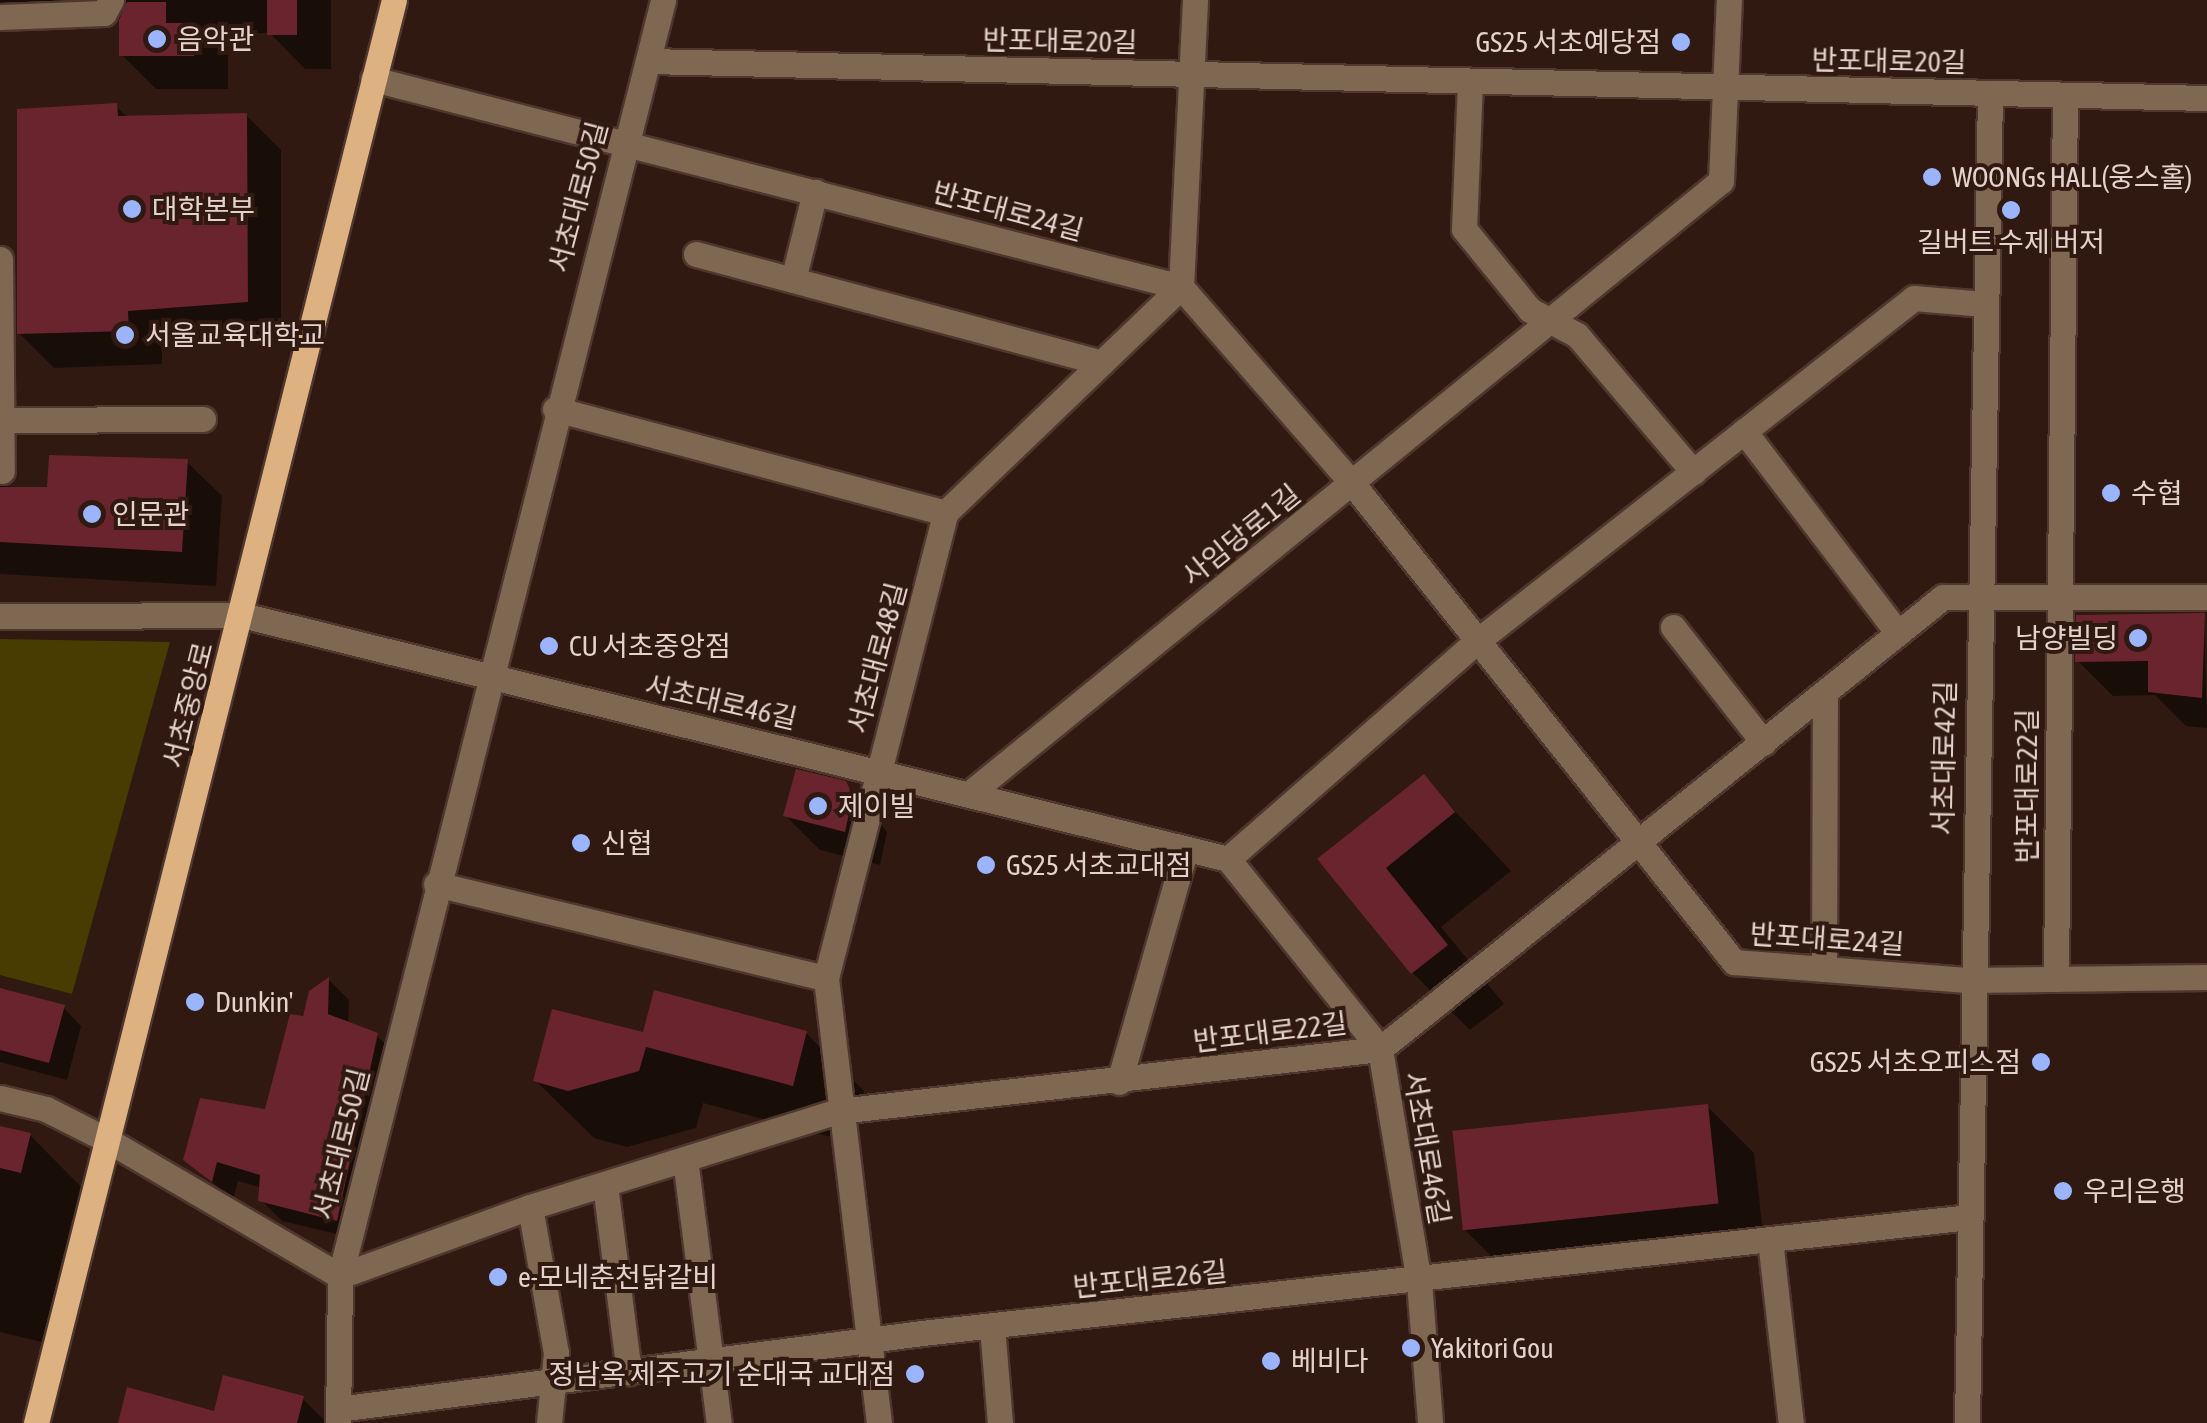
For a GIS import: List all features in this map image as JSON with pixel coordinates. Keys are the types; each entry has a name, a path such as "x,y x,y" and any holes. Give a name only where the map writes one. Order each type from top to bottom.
{"main road":[{"name":"서초중앙로","path":"36,1423 394,0"}],"street":[{"path":"0,17 104,13 110,0"},
{"name":"서초대로50길","path":"338,1416 340,1276 622,141 663,0"},
{"path":"555,409 945,513 1181,287 1195,0"},
{"name":"사임당로1길","path":"970,794 1721,181 1729,0"},
{"name":"반포대로20길","path":"648,61 2207,98"},
{"name":"반포대로24길","path":"374,79 1181,287 1352,483 1637,846 1734,962 1970,980 2207,977"},
{"path":"1470,81 1464,229 1530,310 1577,335 1693,472"},
{"name":"서초대로42길","path":"1967,1423 1976,598 1990,94"},
{"path":"2058,594 2066,96"},
{"path":"793,280 815,192"},
{"path":"696,254 1102,363"},
{"path":"0,258 2,471"},
{"path":"1228,859 1476,642 1914,298 1984,304"},
{"path":"2,420 203,419"},
{"path":"1744,432 1898,634"},
{"name":"서초대로48길","path":"879,1423 826,978 945,513"},
{"name":"반포대로22길","path":"2056,979 2058,594"},
{"name":"반포대로22길","path":"340,1276 530,1207 839,1110 1120,1082 1380,1049 1943,597 2207,597"},
{"name":"서초대로46길","path":"0,616 242,615 486,679 879,770 1228,859 1380,1049 1419,1282 1430,1423"},
{"path":"1673,627 1764,743"},
{"path":"1824,969 1825,694"},
{"path":"1120,1082 1186,849"},
{"path":"436,884 826,978"},
{"path":"0,1098 46,1109 109,1141 340,1276"},
{"path":"684,1159 720,1423"},
{"path":"604,1185 629,1372"},
{"path":"530,1207 556,1354 546,1403 549,1423"},
{"name":"반포대로26길","path":"338,1416 553,1382 992,1326 1419,1282 1968,1216"},
{"path":"1770,1240 1791,1423"},
{"path":"992,1326 1000,1423"}],"shaded area":[{"path":"0,639 170,642 72,994 0,975"}],"building":[{"name":"음악관","path":"267,0 297,0 297,35 267,35"},
{"name":"음악관","path":"127,2 166,2 166,23 194,23 194,56 119,56 119,20"},
{"name":"대학본부","path":"117,103 118,116 247,113 248,302 128,311 129,331 17,334 17,109"},
{"name":"인문관","path":"49,455 188,459 182,552 0,542 0,487 47,487"},
{"name":"남양빌딩","path":"2205,613 2202,698 2148,692 2148,661 2075,662 2076,615"},
{"name":"제이빌","path":"796,769 846,781 853,796 845,832 783,816"},
{"path":"1424,774 1455,812 1386,868 1448,945 1411,974 1317,859"},
{"path":"329,977 328,1014 378,1033 337,1221 258,1201 260,1175 217,1162 212,1182 183,1160 200,1098 265,1109 290,1014 303,1016 309,991"},
{"path":"0,988 65,1005 49,1063 0,1050"},
{"path":"654,990 807,1031 793,1086 646,1047 639,1071 568,1091 533,1081 552,1009 643,1032"},
{"path":"1708,1104 1718,1203 1463,1230 1452,1131"},
{"path":"0,1126 31,1133 21,1173 0,1168"},
{"path":"223,1375 304,1396 297,1423 118,1423 127,1387 214,1411"}],"place":[{"name":"음악관","path":"157,39"},
{"name":"GS25 서초예당점","path":"1681,42"},
{"name":"WOONGs HALL(웅스홀)","path":"1932,177"},
{"name":"대학본부","path":"132,209"},
{"name":"길버트 수제 버저","path":"2011,210"},
{"name":"서울교육대학교","path":"125,335"},
{"name":"수협","path":"2111,493"},
{"name":"인문관","path":"92,514"},
{"name":"남양빌딩","path":"2138,638"},
{"name":"CU 서초중앙점","path":"549,646"},
{"name":"제이빌","path":"818,806"},
{"name":"신협","path":"581,843"},
{"name":"GS25 서초교대점","path":"986,865"},
{"name":"Dunkin'","path":"195,1002"},
{"name":"GS25 서초오피스점","path":"2041,1062"},
{"name":"우리은행","path":"2063,1191"},
{"name":"e-모네춘천닭갈비","path":"498,1277"},
{"name":"Yakitori Gou","path":"1411,1348"},
{"name":"베비다","path":"1271,1361"},
{"name":"정남옥 제주고기 순대국 교대점","path":"915,1374"}]}
